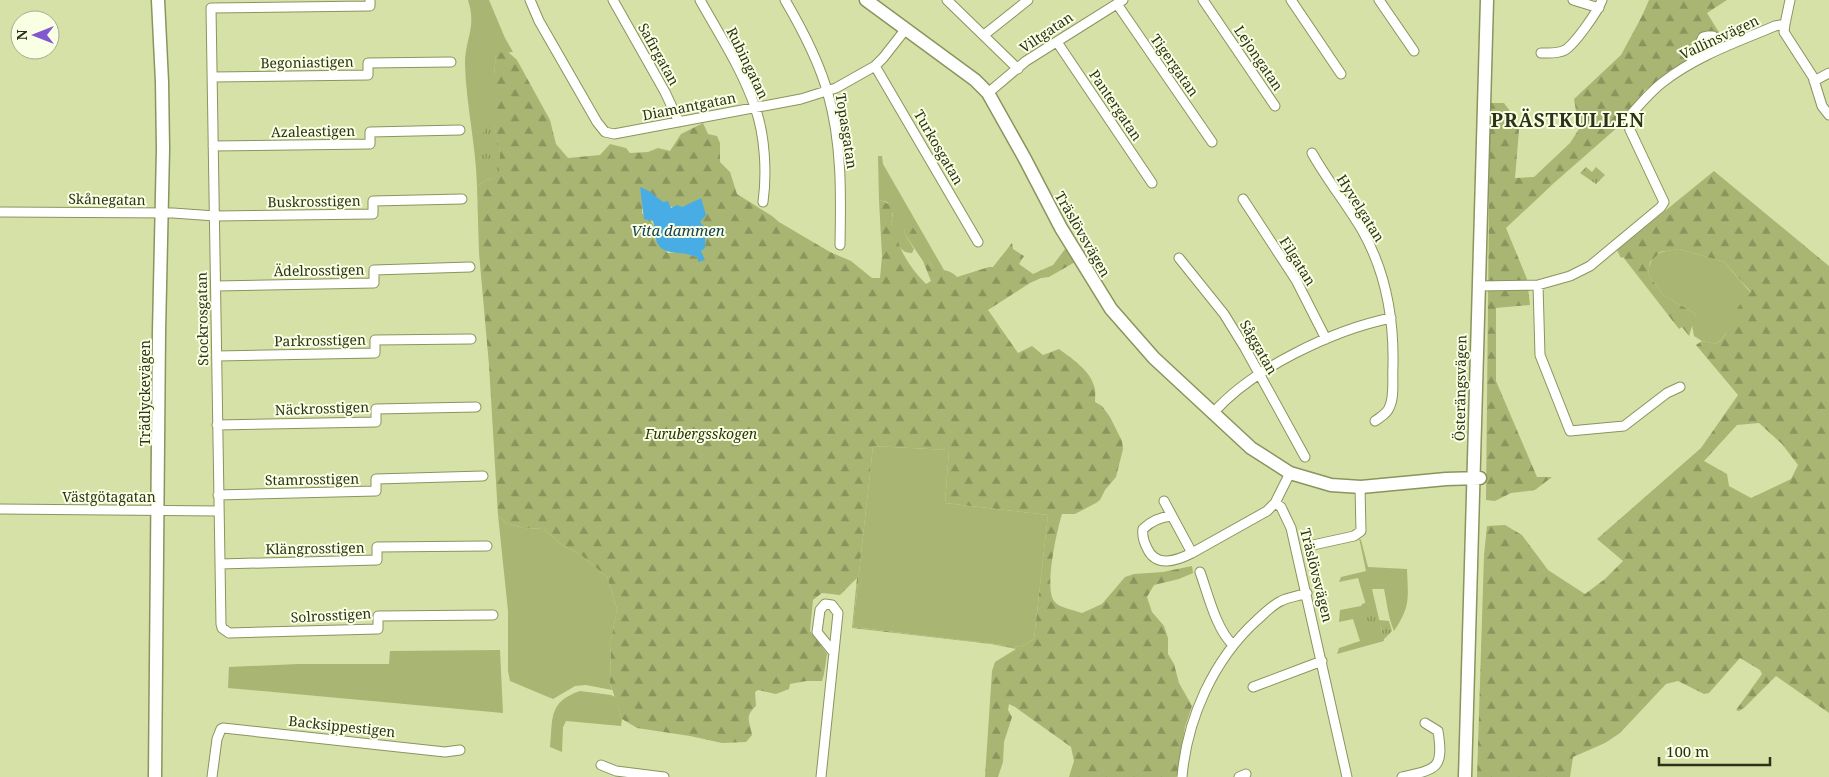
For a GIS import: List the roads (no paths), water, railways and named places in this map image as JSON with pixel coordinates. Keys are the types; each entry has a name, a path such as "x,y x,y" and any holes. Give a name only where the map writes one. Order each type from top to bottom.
{"street":[{"name":"Stockrosgatan","path":"222,628 218,511 211,8 370,6 370,0"},
{"name":"Diamantgatan","path":"530,0 539,21 597,122 605,132 617,134 756,108 828,91 845,84 875,66 884,58 905,30"},
{"name":"Safirgatan","path":"613,0 665,92 679,122"},
{"name":"Rubingatan","path":"700,0 731,55 756,108 765,165 766,183 763,202"},
{"name":"Topasgatan","path":"785,0 807,39 828,91 836,130 841,180 840,246"},
{"name":"Träslövsvägen","path":"866,0 975,80 988,93 1026,159 1061,228 1111,309 1154,358 1251,448 1290,473 1331,485 1360,487 1476,478"},
{"path":"947,0 1018,69"},
{"path":"984,35 1028,0"},
{"name":"Lejongatan","path":"1203,0 1275,106"},
{"path":"1291,0 1341,74"},
{"path":"1379,0 1414,50"},
{"name":"Österängsvägen","path":"1470,777 1488,0"},
{"path":"1573,0 1601,4"},
{"path":"1790,0 1784,32 1814,81 1822,106 1829,115"},
{"name":"Viltgatan","path":"988,93 1026,62 1120,2"},
{"name":"Tigergatan","path":"1120,2 1212,142"},
{"name":"Trädlyckevägen","path":"155,777 162,213 162,82 157,3"},
{"path":"1542,52 1564,51 1601,4"},
{"name":"Vallinsvägen","path":"1538,286 1570,276 1590,266 1661,208 1664,202 1630,130 1628,118 1651,93 1664,81 1691,63 1775,26 1785,24"},
{"path":"1691,63 1701,40 1707,36 1713,36 1720,49"},
{"name":"Pantergatan","path":"1057,42 1152,183"},
{"name":"Begoniastigen","path":"212,77 368,75 368,63 451,62"},
{"name":"Turkosgatan","path":"875,66 978,242"},
{"path":"1814,81 1829,72"},
{"name":"Azaleastigen","path":"213,146 370,144 370,132 460,130"},
{"name":"Hyvelgatan","path":"1312,153 1324,175 1363,231 1380,269 1391,318 1393,349 1391,404 1386,412 1375,421"},
{"name":"Buskrosstigen","path":"214,216 373,214 373,201 462,199"},
{"name":"Filgatan","path":"1244,199 1296,280 1326,339"},
{"name":"Skånegatan","path":"0,212 162,213 214,216"},
{"name":"Såggatan","path":"1179,258 1224,314 1260,374 1304,452 1305,457"},
{"name":"Ädelrosstigen","path":"216,286 374,283 374,270 470,268"},
{"path":"1480,286 1538,286 1540,355 1570,431 1624,426 1667,393 1680,387"},
{"path":"1212,413 1226,399 1260,374 1285,360 1347,330 1391,318"},
{"name":"Parkrosstigen","path":"217,356 375,353 375,340 471,339"},
{"name":"Näckrosstigen","path":"217,424 376,422 376,409 476,407"},
{"path":"1172,516 1163,517 1142,529 1148,551 1153,558 1160,561 1177,560 1192,553 1267,511 1275,503 1290,473"},
{"name":"Stamrosstigen","path":"218,494 376,491 376,479 483,476"},
{"name":"Österängsvägen","path":"1465,777 1476,478"},
{"name":"Träslövsvägen","path":"1313,545 1354,536 1361,531 1360,487"},
{"path":"1164,501 1192,553"},
{"name":"Träslövsvägen","path":"1275,503 1281,507 1291,528 1347,777"},
{"name":"Västgötagatan","path":"0,509 218,511"},
{"name":"Klängrosstigen","path":"220,564 377,560 377,547 487,546"},
{"path":"1200,572 1220,625 1226,638 1233,645"},
{"path":"1182,777 1184,755 1200,702 1208,684 1233,645 1252,624 1281,600 1307,593"},
{"path":"821,777 834,653 838,613 832,605 825,604 820,610 817,632 834,653"},
{"name":"Solrosstigen","path":"222,628 229,633 378,629 378,616 493,615"},
{"path":"1253,687 1322,661"},
{"path":"1402,777 1433,768 1440,761 1441,751 1438,731 1425,723"},
{"name":"Backsippestigen","path":"212,777 216,739 220,729 232,728 445,752 460,750"},
{"path":"601,765 616,771 664,777"}],"water":[{"name":"Vita dammen","path":"640,187 649,191 663,202 668,201 671,208 677,205 682,207 701,198 706,215 700,222 706,229 705,248 701,251 705,260 698,262 698,257 668,251 660,247 655,238 653,221 644,219"}],"district":[{"name":"PRÄSTKULLEN","path":"1568,120"}],"park label":[{"name":"Furubergsskogen","path":"701,433"}]}
